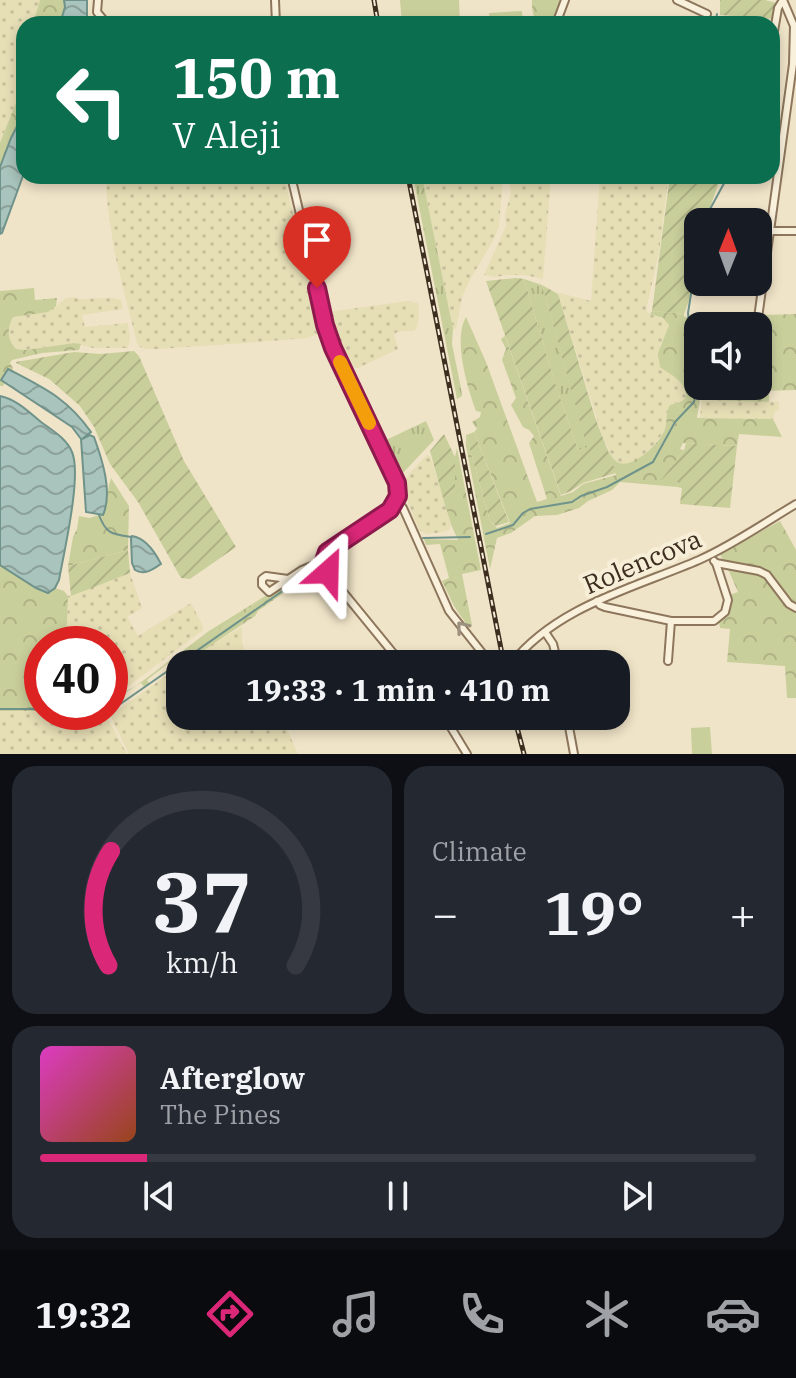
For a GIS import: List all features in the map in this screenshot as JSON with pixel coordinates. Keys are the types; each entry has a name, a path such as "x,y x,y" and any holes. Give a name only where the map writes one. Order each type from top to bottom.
{"street":[{"path":"677,0 707,14"},
{"path":"780,154 793,64 795,26 783,0"},
{"path":"293,184 329,338 397,483 397,500 449,611 480,650"},
{"path":"772,210 776,184"},
{"path":"772,231 796,231"},
{"path":"391,650 330,576 324,561 330,549 388,511 397,500"},
{"name":"Rolencova","path":"522,650 579,610 710,554 796,504"},
{"path":"597,601 605,607 671,621 714,621 725,612 728,600 710,554"},
{"path":"288,579 324,561"},
{"path":"716,563 767,575 789,604 796,608"},
{"path":"668,661 671,621"},
{"path":"545,632 554,650"},
{"path":"453,730 467,754"},
{"path":"570,730 574,754"}],"shaded area":[{"path":"0,0 40,0 35,16 16,16 16,103 0,143"},
{"path":"106,184 286,184 321,333 307,338 245,343 159,349 140,347 114,250"},
{"path":"424,184 502,184 499,226 462,297 456,329 453,329"},
{"path":"510,184 550,184 543,279 525,275 484,275 506,226 505,215"},
{"path":"599,184 668,184 659,253 646,310 667,320 669,325 660,346 671,375 684,387 684,399 670,405 665,431 638,460 619,464 613,459 602,435 560,293 591,301"},
{"path":"66,298 121,300 123,309 82,315 85,327 128,323 128,348 93,348 74,343 26,350 11,345 9,332 13,317 56,306"},
{"path":"408,301 418,303 416,330 394,335 398,349 358,368 349,367 336,342 328,312"},
{"path":"702,400 779,402 779,410 773,419 700,418"},
{"path":"427,455 430,456 452,524 444,532 427,534 419,530 403,484"},
{"path":"130,573 142,608 127,617 138,636 191,603 203,630 176,650 166,650 166,658 128,686 128,626 67,626 68,596"},
{"path":"242,627 244,650 203,650"},
{"path":"166,676 166,730 287,730 298,754 129,754 117,730 128,730 128,703"},
{"path":"0,711 24,711 24,730 114,730 127,754 0,754"}],"green space":[{"path":"40,0 64,0 62,16 35,16"},
{"path":"400,0 459,0 460,16 401,16"},
{"path":"532,0 560,0 555,16 534,16"},
{"path":"720,0 777,3 774,16 720,15"},
{"path":"522,11 522,16 489,16 489,13"},
{"path":"16,103 16,128 0,167 0,143"},
{"path":"415,184 424,184 453,329 452,344 462,396 457,399"},
{"path":"669,184 718,184 710,208 684,208 684,296 691,296 684,314 652,311"},
{"path":"524,279 542,285 588,448 578,450"},
{"path":"524,279 578,450 587,447 542,285 558,294 595,417 616,473 583,483 561,495 486,281"},
{"path":"34,288 35,300 57,298 56,306 48,312 13,317 9,334 13,345 16,349 26,350 74,343 81,344 79,350 42,353 12,360 12,371 8,369 1,379 5,383 0,386 0,291"},
{"path":"652,311 684,314 684,390 674,376 660,367 658,353 669,325 663,318 650,314"},
{"path":"796,314 796,390 772,391 772,315"},
{"path":"466,317 486,362 537,502 547,499 529,443 534,436 523,427 511,405 516,398 502,360 506,349 501,339 505,336 561,496 583,484 616,475 602,435 617,462 623,464 638,459 662,435 670,405 700,400 697,418 773,419 782,437 739,434 737,446 683,443 680,449 684,450 662,479 678,481 677,487 620,482 612,490 579,508 557,515 535,516 511,533 497,538 490,569 466,435 490,521 497,528 510,523 474,432 477,429 472,422 480,417 481,412 476,411 463,363 461,338"},
{"path":"134,351 139,356 184,461 236,547 190,579 181,578 138,502 110,464 94,427 80,406 49,379 16,363 74,352 101,354"},
{"path":"702,400 769,400 769,402"},
{"path":"426,421 434,440 401,475 384,441"},
{"path":"474,432 509,522 496,526 490,521 466,435"},
{"path":"444,434 455,457 455,490 443,498 430,451"},
{"path":"686,443 737,446 730,508 680,504 682,488 677,487 678,482 661,480"},
{"path":"457,448 481,570 462,574 472,625 469,628 442,581 449,578 440,544 426,545 424,539 458,540 443,498 455,490"},
{"path":"111,478 129,506 128,550 68,566 79,516 89,518 103,514"},
{"path":"780,521 796,550 796,604 759,568 723,561 720,554"},
{"path":"128,550 130,573 71,596 68,566"},
{"path":"0,565 43,592 55,588 68,596 67,626 24,626 24,711 0,711"},
{"path":"727,567 759,574 796,612 796,698 787,698 785,666 727,662 730,629 720,628 719,622 729,609 729,595 738,592"},
{"path":"305,571 313,574 295,586 292,581 249,608 242,617 184,650"},
{"path":"292,580 295,585 204,650 185,650 242,617 249,608"},
{"path":"166,663 147,680 149,683 144,687 141,683 128,691"},
{"path":"710,727 712,754 692,754 691,728"}],"water":[{"path":"64,0 87,0 87,16 62,16"},
{"path":"16,128 16,184 20,184 0,234 0,167"},
{"path":"8,369 64,402 91,432 82,439 90,435 94,437 103,465 107,496 103,515 86,512 81,439 72,427 1,380"},
{"path":"0,396 27,410 63,439 70,447 75,463 74,495 59,580 48,593 0,565"},
{"path":"132,536 149,546 161,564 146,572 135,570"}],"waterway":[{"path":"711,208 724,184"},
{"path":"486,534 513,525 530,509 572,502 653,462 675,422 694,402 696,389 688,313 691,296"},
{"path":"99,515 110,532 131,537"},
{"path":"423,538 470,537"},
{"path":"128,699 294,583"},
{"path":"0,709 24,709"}],"railway":[{"path":"374,0 377,16"},
{"path":"410,184 501,650"},
{"path":"518,730 524,754"}],"slow traffic":[{"path":"340,362 369,423"}],"route":[{"path":"317,288 333,348 398,489 397,500 390,510 327,552 324,561 328,572"}]}
